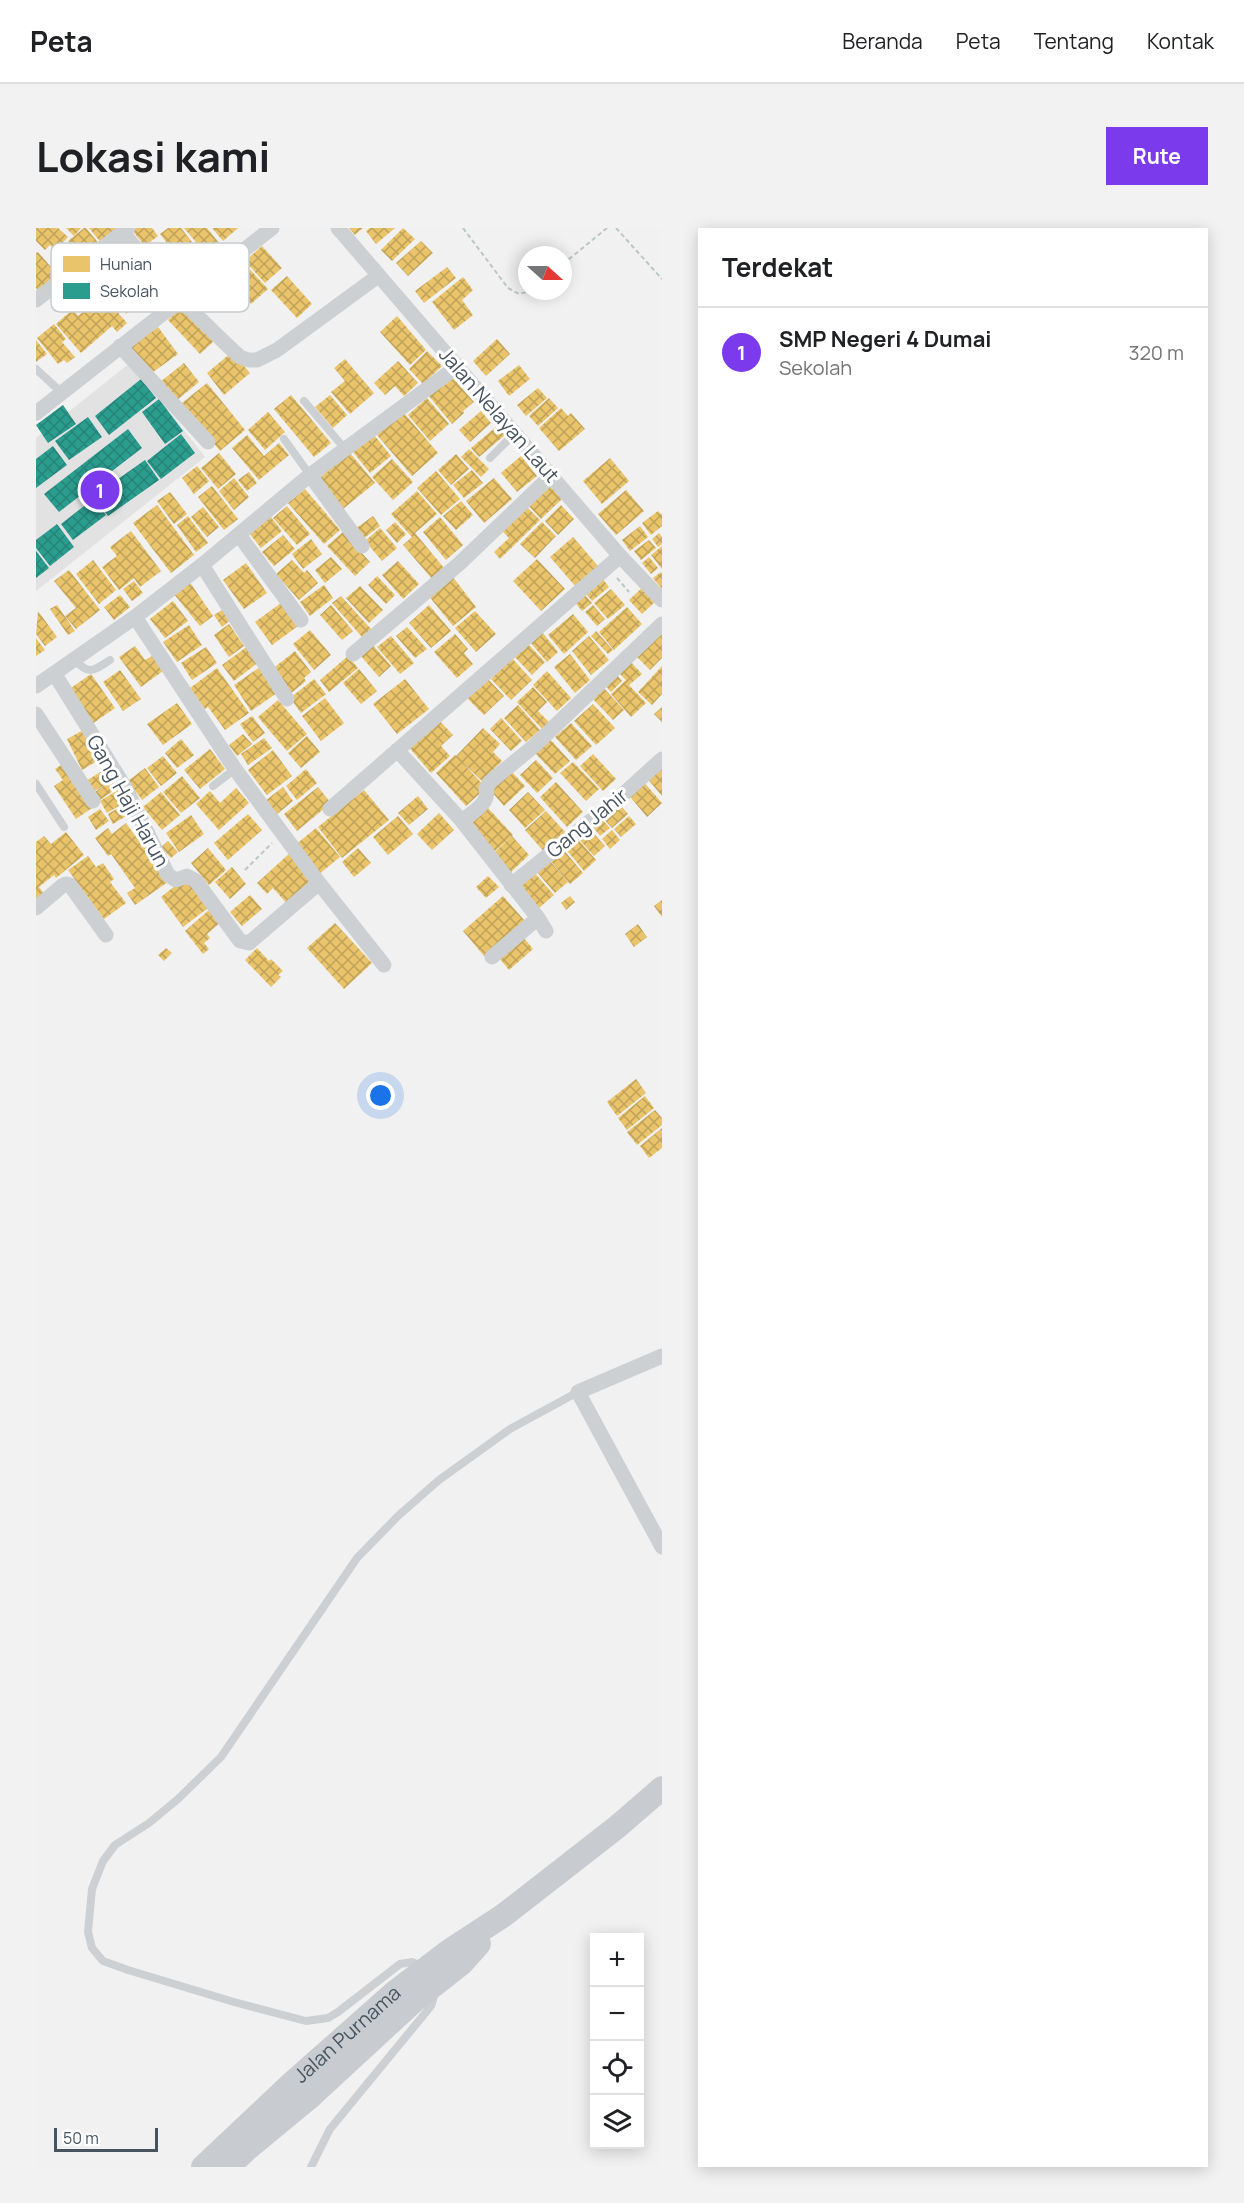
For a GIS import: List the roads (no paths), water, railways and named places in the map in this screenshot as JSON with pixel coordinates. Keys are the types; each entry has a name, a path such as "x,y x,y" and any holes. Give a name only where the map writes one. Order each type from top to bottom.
{"main road":[{"name":"Jalan Purnama","path":"228,2167 319,2090 431,1976 504,1915 617,1827 662,1788"},
{"name":"Jalan Purnama","path":"203,2167 395,1992 431,1976"}],"street":[{"path":"249,246 272,228"},
{"name":"Jalan Nelayan Laut","path":"338,228 620,556 662,600"},
{"path":"108,243 125,230 135,243"},
{"path":"193,312 240,357 257,360 277,350 378,276"},
{"path":"36,300 51,288"},
{"path":"36,413 163,312"},
{"path":"120,346 208,442"},
{"path":"36,686 135,616 202,565 310,475 458,366"},
{"path":"310,475 362,546"},
{"path":"352,654 460,563 551,476"},
{"path":"239,535 301,620"},
{"path":"330,809 620,556"},
{"path":"202,565 287,699"},
{"path":"135,616 235,769 319,883 384,964"},
{"path":"462,821 486,800 488,795 486,789 490,782 534,746 662,624"},
{"name":"Gang Haji Harun","path":"54,673 126,789 168,875 176,880 187,876 196,881 240,940 249,943 319,883"},
{"path":"36,714 93,801"},
{"path":"397,750 462,821 542,924 492,957"},
{"name":"Gang Jahir","path":"511,885 619,798 662,759"},
{"path":"36,908 62,886 70,885 106,935"},
{"path":"662,1356 578,1392 662,1547"}],"lane":[{"path":"36,369 62,393"},
{"path":"304,401 346,450"},
{"path":"490,458 515,434"},
{"path":"284,439 310,475"},
{"path":"73,659 89,671 94,671 110,660"},
{"path":"213,786 235,769"},
{"path":"36,784 64,827"},
{"path":"311,2167 330,2129 430,2006 435,1993 431,1976 412,1962 400,1964 338,2012 328,2018 306,2021 128,1970 103,1960 92,1948 88,1932 92,1889 103,1860 115,1845 164,1811 221,1756 357,1558 398,1516 439,1480 510,1429 578,1392"}],"place":[{"name":"SMP Negeri 4 Dumai","path":"100,490"}]}
